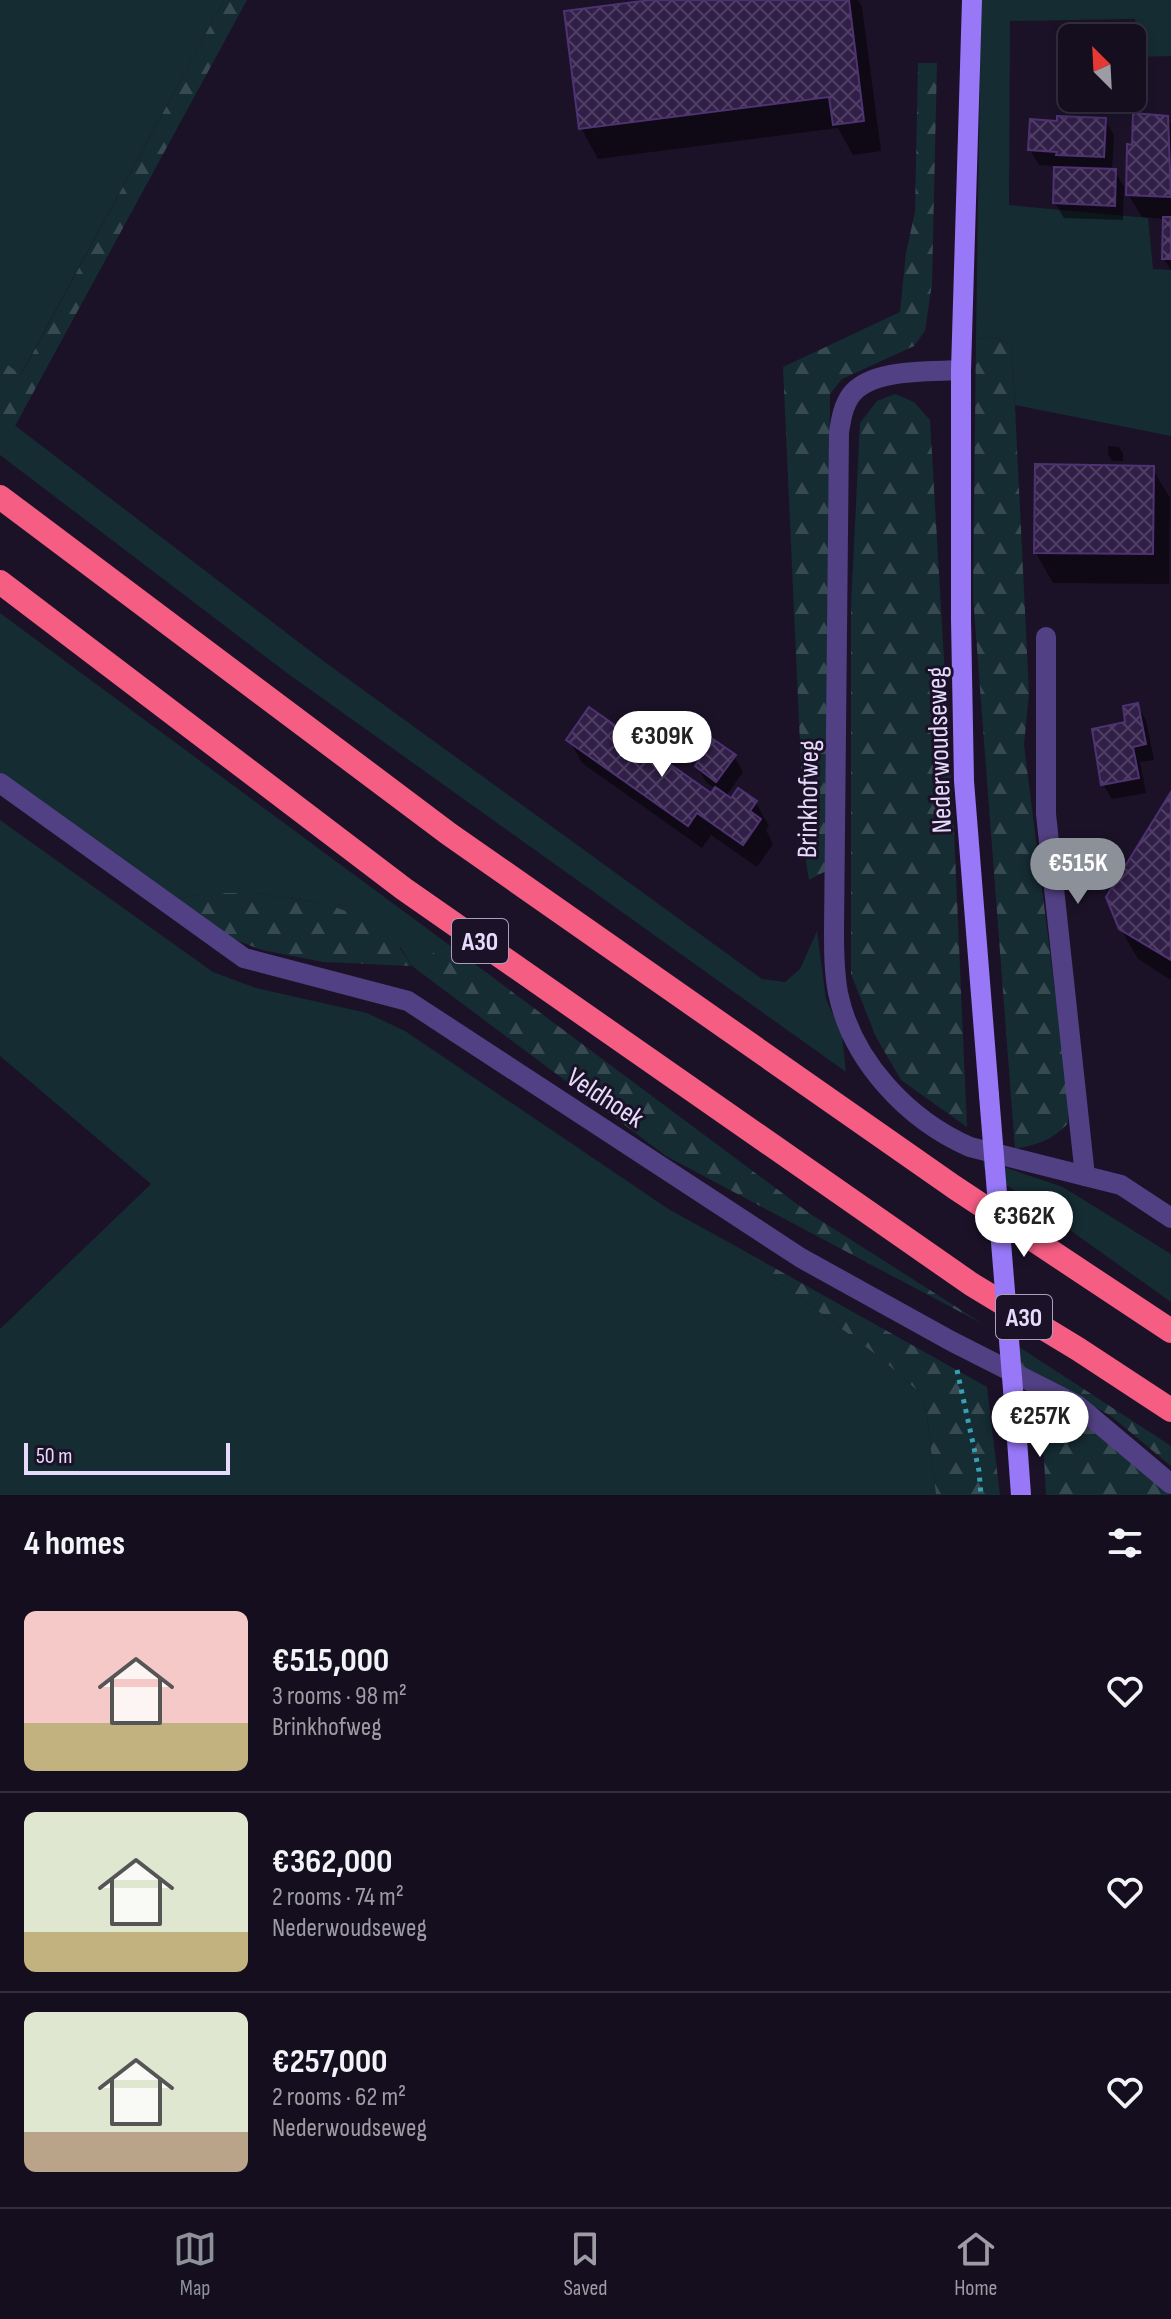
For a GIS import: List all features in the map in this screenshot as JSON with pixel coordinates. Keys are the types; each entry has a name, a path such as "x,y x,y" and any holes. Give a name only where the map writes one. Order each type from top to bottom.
{"highway":[{"name":"A30","path":"0,497 449,834 954,1187 1171,1331"},
{"name":"A30","path":"0,582 404,889 971,1284 1171,1410"}],"street":[{"name":"Nederwoudseweg","path":"972,0 961,370 964,781 1021,1495"},
{"name":"Brinkhofweg","path":"961,370 896,374 872,380 851,394 842,414 839,432 834,931 838,996 852,1033 891,1094 947,1137 970,1147 1121,1185 1171,1218"},
{"path":"1046,637 1046,814 1085,1176"},
{"name":"Veldhoek","path":"0,783 244,958 408,1001 801,1258 951,1341 1077,1405 1171,1484"}],"path":[{"path":"951,1341 979,1471 981,1495"}],"green space":[{"path":"0,0 224,0 20,376 0,359"},
{"path":"224,0 247,0 15,426 0,414 0,359 21,375"},
{"path":"981,0 1171,0 1171,56 1146,57 1146,24 1135,24 1135,19 1010,21 1009,205 1148,218 1153,269 1171,270 1171,436 1015,405 1012,346 995,337 976,339"},
{"path":"918,63 937,63 932,283 925,331 914,346 842,379 830,394 828,870 809,880 805,855 783,367 900,312 906,253 915,212"},
{"path":"995,337 1012,346 1029,693 1024,745 1068,1096 1068,1123 1062,1129 1044,1141 1015,1149 973,596 976,339"},
{"path":"895,394 914,402 930,420 954,831 967,1127 901,1080 876,1037 851,974 851,606 860,423 877,401"},
{"path":"0,414 322,660 762,979 785,982 800,969 817,931 826,999 842,1035 846,1072 287,673 0,455"},
{"path":"0,613 448,944 412,966 401,948 323,903 254,893 206,893 171,900 0,773"},
{"path":"0,820 213,972 256,988 367,1013 405,1031 670,1210 721,1238 883,1360 918,1391 927,1414 936,1495 0,1495 0,1329 151,1184 0,1056"},
{"path":"206,893 254,893 323,903 377,922 391,935 412,966 323,962 262,950 217,933 171,900"},
{"path":"448,944 809,1213 983,1324 666,1156 412,966"},
{"path":"983,1160 1063,1187 1171,1254 1171,1302 984,1169"},
{"path":"721,1238 987,1387 1000,1495 936,1495 927,1414 918,1391 883,1360"},
{"path":"999,1334 1171,1446 1171,1466 1111,1416 1000,1354"},
{"path":"1041,1405 1096,1432 1169,1495 1046,1495"}],"building":[{"path":"650,0 849,0 864,121 833,125 829,97 579,129 564,11"},
{"path":"1133,113 1168,116 1171,197 1126,195 1127,144 1132,145"},
{"path":"1057,116 1106,118 1104,157 1056,155 1057,152 1028,150 1030,119 1057,121"},
{"path":"1054,167 1116,169 1115,206 1053,203"},
{"path":"1163,217 1171,217 1171,259 1162,259"},
{"path":"1035,464 1154,466 1153,554 1034,553"},
{"path":"1138,703 1146,744 1133,747 1139,778 1101,785 1092,729 1125,722 1123,706"},
{"path":"589,707 711,793 715,787 731,798 738,788 757,801 750,811 761,819 743,845 697,813 688,826 566,740"},
{"path":"713,739 736,755 716,782 695,766"},
{"path":"1171,792 1171,960 1119,929 1106,897"}]}
